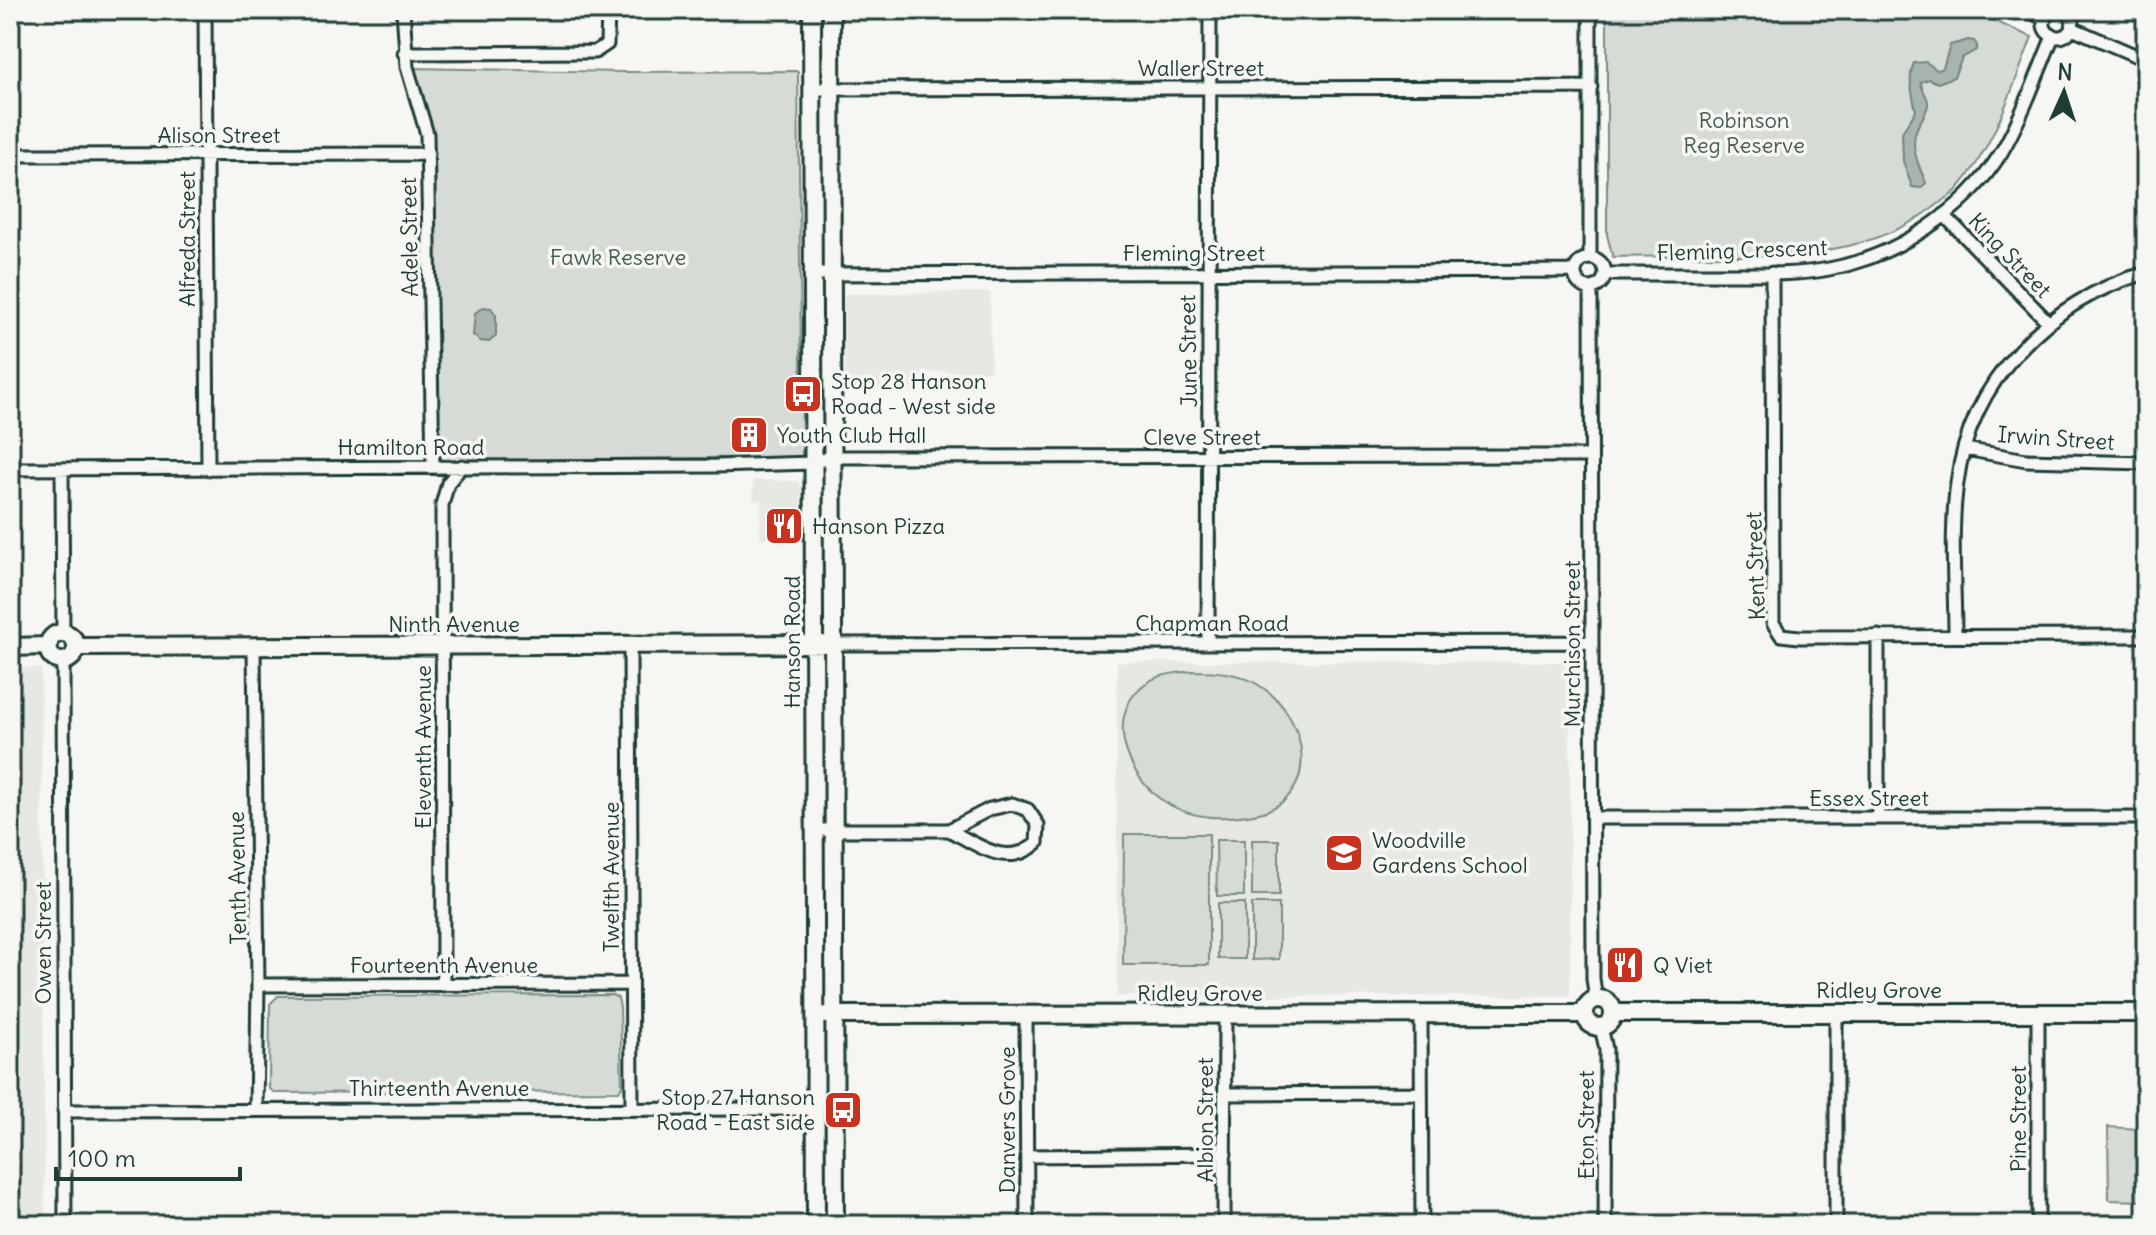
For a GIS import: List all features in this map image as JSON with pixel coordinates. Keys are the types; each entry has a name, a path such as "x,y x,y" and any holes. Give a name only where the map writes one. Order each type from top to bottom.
{"main road":[{"name":"Hanson Road","path":"812,10 816,1225"},
{"name":"Hanson Road","path":"831,10 835,1225"},
{"path":"63,634 74,639 76,647 74,655 63,661 54,659 49,646 52,639 63,634"},
{"name":"Ninth Avenue","path":"76,647 833,644"},
{"path":"10,647 49,646"},
{"path":"1596,999 1607,1002 1613,1013 1607,1024 1601,1027 1593,1026 1584,1014 1590,1002 1596,999"},
{"name":"Ridley Grove","path":"1613,1013 2146,1013"},
{"name":"Ridley Grove","path":"816,1015 1584,1014"},
{"path":"814,1109 826,1112 834,1119"}],"street":[{"name":"Alfreda Street","path":"205,10 208,469"},
{"name":"Adele Street","path":"403,10 404,53 423,114 428,154 433,467"},
{"path":"404,53 595,52 607,44 608,10"},
{"name":"June Street","path":"1208,643 1210,10"},
{"path":"1590,10 1590,258"},
{"path":"2025,10 2047,14 2046,31 2062,37 2072,28 2073,20 2066,10"},
{"path":"2072,28 2146,60"},
{"name":"Fleming Crescent","path":"1605,274 1772,273 1828,269 1860,261 1896,246 1944,215 1972,189 2000,154 2053,36"},
{"name":"Waller Street","path":"811,89 1591,87"},
{"name":"Alison Street","path":"10,155 428,154"},
{"name":"King Street","path":"1944,215 2048,322"},
{"path":"1590,258 1601,263 1605,274 1601,283 1591,288 1579,283 1575,271 1578,265 1590,258"},
{"name":"Fleming Street","path":"812,274 1575,271"},
{"name":"Kent Street","path":"1772,273 1773,623 1781,635 2146,636"},
{"path":"1955,636 1953,517 1957,479 1980,404 2000,372 2048,322 2105,288 2146,273"},
{"name":"Murchison Street","path":"1591,288 1593,979 1596,999"},
{"name":"Irwin Street","path":"1965,449 2026,460 2146,463"},
{"name":"Cleve Street","path":"813,463 832,457 1591,456"},
{"name":"Hamilton Road","path":"10,469 813,463"},
{"name":"Eleventh Avenue","path":"443,985 442,505 448,483 462,466"},
{"path":"62,470 63,634"},
{"path":"1878,636 1878,818"},
{"name":"Chapman Road","path":"833,644 1591,642"},
{"name":"Twelfth Avenue","path":"630,646 632,1108"},
{"name":"Tenth Avenue","path":"254,647 258,985 256,1109"},
{"name":"Owen Street","path":"63,661 65,1225"},
{"path":"815,830 949,830 1004,856 1025,853 1037,843 1038,825 1028,810 1012,804 990,809 949,830"},
{"name":"Essex Street","path":"1593,818 2146,818"},
{"name":"Fourteenth Avenue","path":"258,985 631,984"},
{"path":"1836,1012 1836,1225"},
{"name":"Pine Street","path":"2038,1013 2038,1225"},
{"name":"Danvers Grove","path":"1026,1015 1027,1225"},
{"name":"Albion Street","path":"1224,1225 1225,1015"},
{"path":"1421,1015 1422,1225"},
{"name":"Eton Street","path":"1601,1027 1606,1049 1605,1225"},
{"path":"1225,1094 1421,1093"},
{"name":"Thirteenth Avenue","path":"64,1111 814,1109"},
{"path":"1027,1156 1225,1154"}],"shaded area":[{"path":"1974,41 1976,50 1962,58 1954,77 1938,83 1929,79 1921,82 1928,105 1914,142 1926,183 1921,188 1912,187 1903,161 1902,132 1916,111 1911,81 1914,63 1926,62 1937,70 1943,68 1950,45"},
{"path":"990,292 991,371 922,372 922,389 845,390 844,294"},
{"path":"483,307 491,308 496,315 496,336 489,342 480,341 473,335 475,313"},
{"path":"753,480 797,481 801,486 801,539 760,538 761,501 753,500"},
{"name":"Woodville Gardens School","path":"1117,662 1570,662 1570,996 1117,996"},
{"path":"10,668 41,668 45,1225 10,1225"}],"green space":[{"name":"Robinson Reg Reserve","path":"1607,10 1968,10 2032,37 2001,117 1982,155 1954,193 1910,223 1861,243 1810,252 1613,257 1607,235"},
{"name":"Fawk Reserve","path":"412,68 798,71 802,457 438,461 435,151"},
{"path":"1192,671 1226,673 1249,680 1276,698 1289,717 1298,737 1302,758 1299,778 1289,795 1272,808 1228,817 1189,813 1156,796 1134,768 1123,734 1129,701 1153,679"},
{"path":"1124,834 1209,834 1209,965 1123,965"},
{"path":"1216,840 1244,840 1244,896 1217,896"},
{"path":"1252,840 1279,840 1279,896 1252,896"},
{"path":"1218,903 1245,903 1245,959 1218,959"},
{"path":"1252,904 1279,904 1279,959 1252,960"},
{"path":"612,995 618,998 620,1007 622,1086 619,1091 275,1093 269,1088 270,1004 278,996"},
{"path":"2137,1032 2146,1033 2146,1225 2142,1201 2109,1200 2108,1127 2140,1129"}],"place":[{"name":"Stop 28 Hanson Road - West side","path":"803,394"},
{"name":"Youth Club Hall","path":"749,435"},
{"name":"Hanson Pizza","path":"784,526"},
{"name":"Woodville Gardens School","path":"1344,853"},
{"name":"Q Viet","path":"1625,965"},
{"name":"Stop 27 Hanson Road - East side","path":"843,1110"}]}
